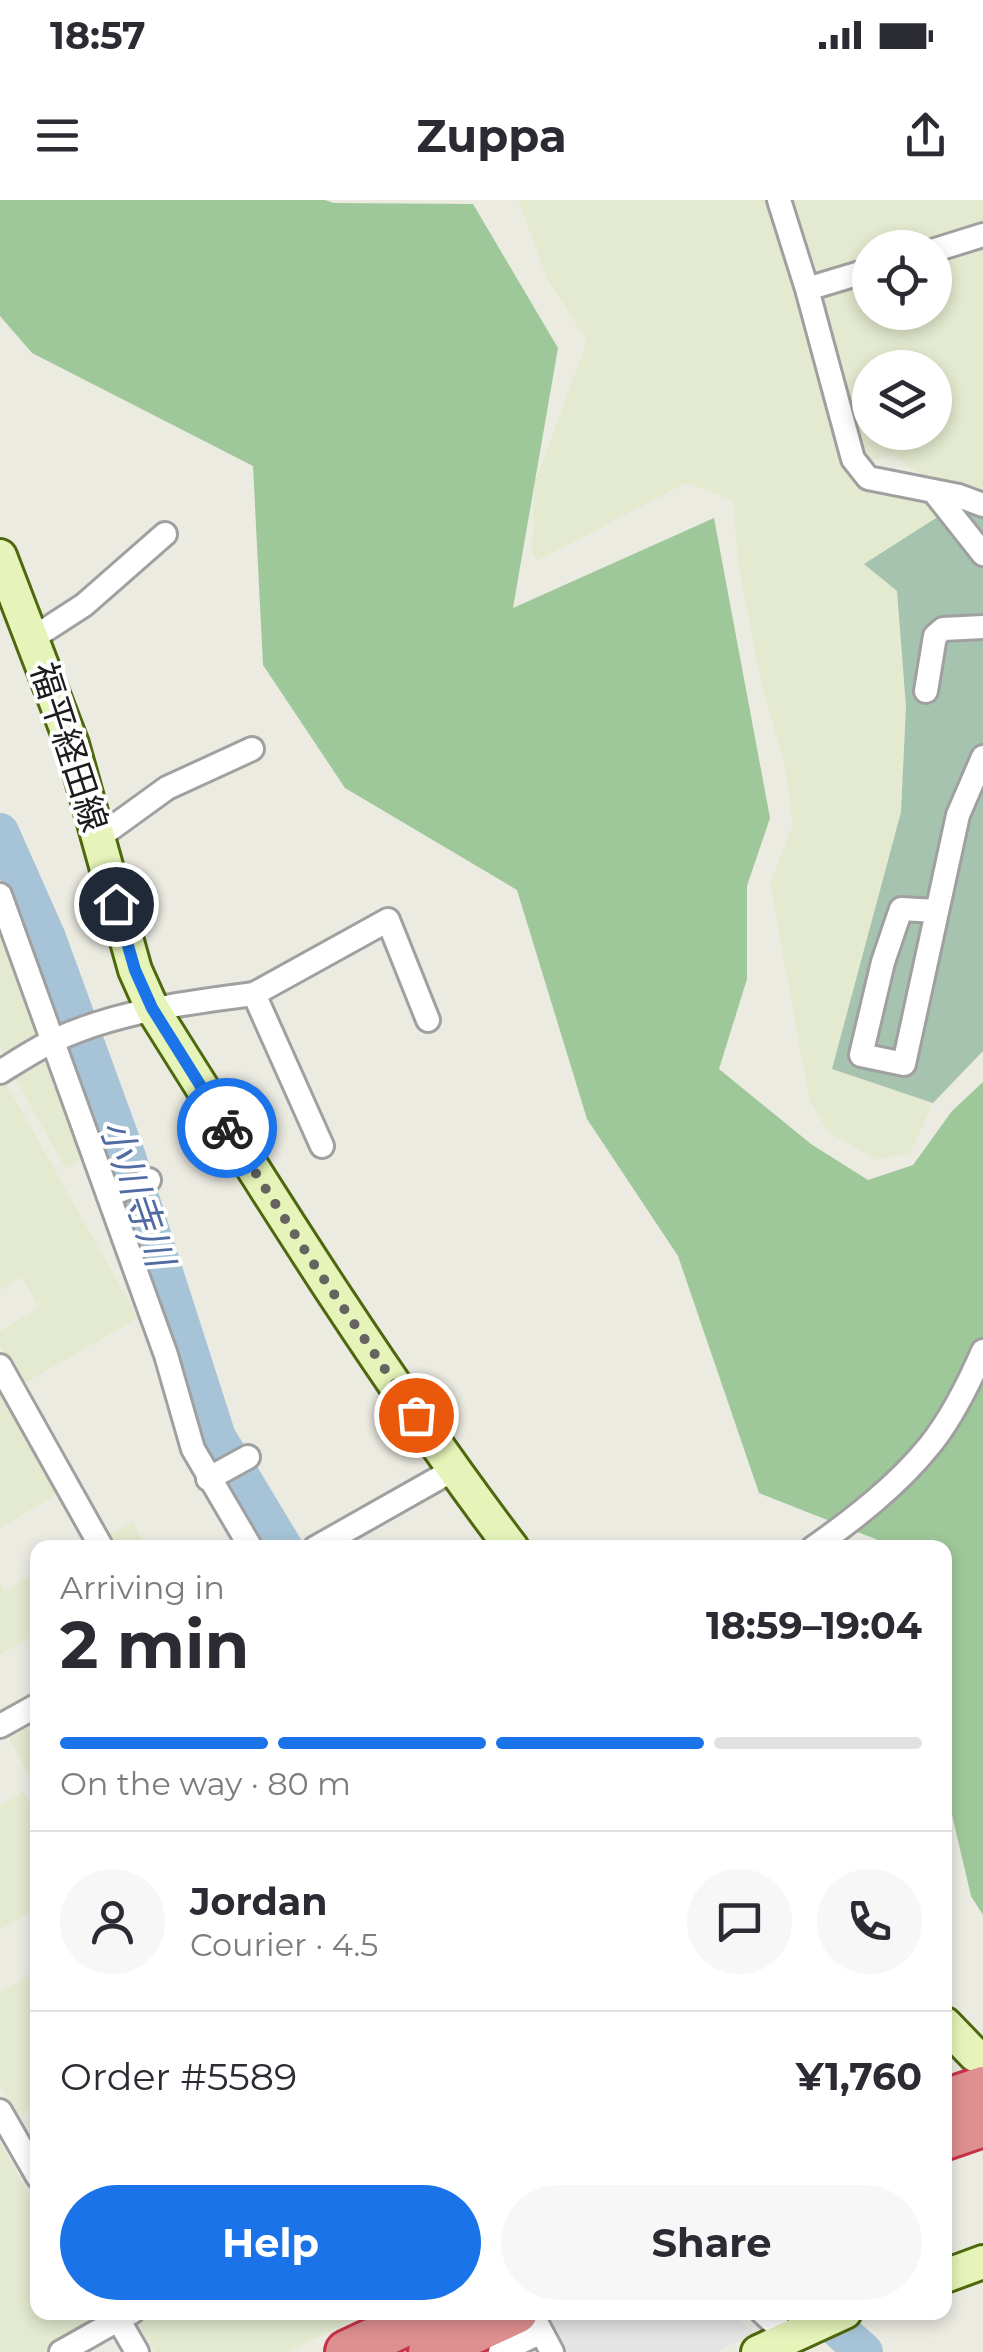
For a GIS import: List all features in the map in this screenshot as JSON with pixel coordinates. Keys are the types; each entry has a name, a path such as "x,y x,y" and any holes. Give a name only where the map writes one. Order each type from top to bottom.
{"highway":[{"path":"952,2096 979,2072"},
{"path":"952,2135 983,2124"},
{"path":"346,2352 415,2320"},
{"path":"430,2352 535,2327"}],"main road":[{"name":"福平経田線","path":"0,556 72,744 135,970 152,1008 313,1263 453,1470 506,1540"},
{"path":"952,2034 979,2072"},
{"path":"952,2273 983,2262"},
{"path":"758,2352 827,2320"}],"street":[{"path":"780,200 852,459 868,478 983,506"},
{"path":"952,245 983,235"},
{"path":"807,289 852,275"},
{"path":"934,492 983,554"},
{"path":"33,638 84,605 166,534"},
{"path":"926,691 935,636 943,629 983,627"},
{"path":"98,838 168,788 252,750"},
{"path":"936,911 901,909 883,962 861,1055 904,1064 958,815 983,757"},
{"path":"0,895 166,1355 193,1449 247,1540"},
{"path":"1,1069 53,1040 106,1020 152,1008 254,994 388,920 428,1020"},
{"path":"254,994 322,1146"},
{"path":"108,1195 149,1180"},
{"path":"824,1540 856,1518 930,1446 983,1351"},
{"path":"0,1366 98,1540"},
{"path":"208,1479 248,1457"},
{"path":"329,1540 453,1470"},
{"path":"0,1726 30,1709"},
{"path":"0,2111 30,2163"},
{"path":"61,2352 114,2320"},
{"path":"124,2320 137,2352"},
{"path":"771,2320 789,2337"},
{"path":"500,2352 535,2327"}],"green space":[{"path":"0,200 473,204 558,348 513,608 714,518 770,818 747,886 747,979 719,1069 811,1144 868,1180 913,1165 952,1111 983,1082 983,1915 971,1896 952,1815 952,1540 878,1540 759,1493 678,1256 587,1119 517,890 345,788 263,665 253,466 32,353 0,316"},
{"path":"518,200 767,200 839,458 847,474 870,492 931,500 936,518 865,564 897,591 906,707 901,812 832,1069 933,1103 910,1153 877,1160 828,1132 809,1099 770,883 793,825 784,762 762,687 738,564 733,500 686,483 537,561 532,553 535,482 587,341 547,278"},
{"path":"793,200 983,200 983,223 952,233 852,230 852,265 818,275"},
{"path":"983,248 983,490 932,481 892,455 864,462 861,450 952,450 952,350 852,350 852,416 821,298 852,289 852,330 952,330 952,258"},
{"path":"983,501 983,1051 933,1103 832,1069 901,812 906,707 897,591 864,564 936,518"},
{"path":"0,915 46,1037 6,1058 0,1046"},
{"path":"50,1055 85,1157 66,1169 13,1074"},
{"path":"3,1078 138,1318 21,1385 0,1346 0,1331 39,1308 22,1277 0,1290"},
{"path":"0,1392 59,1493 0,1528"},
{"path":"133,1522 143,1540 109,1540 106,1535"},
{"path":"30,1575 30,1637 0,1655 0,1584 5,1591"},
{"path":"30,1721 30,1777 7,1735"},
{"path":"23,1791 30,1804 30,1911 0,1930 0,1805"},
{"path":"30,1975 30,2109 18,2116 0,2084 0,1992"},
{"path":"0,2142 30,2198 30,2320 100,2321 45,2352 0,2352"},
{"path":"352,2320 288,2352 155,2352 137,2322"}],"shaded area":[{"path":"740,2320 754,2333 716,2352 565,2352 549,2323"}],"waterway":[{"name":"小川寺川","path":"0,832 47,938 127,1157 217,1437 279,1540"},
{"name":"小川寺川","path":"828,2320 864,2352"}],"way so far":[{"path":"227,1128 416,1415"}],"route":[{"path":"116,904 135,970 152,1008 227,1128"}]}
